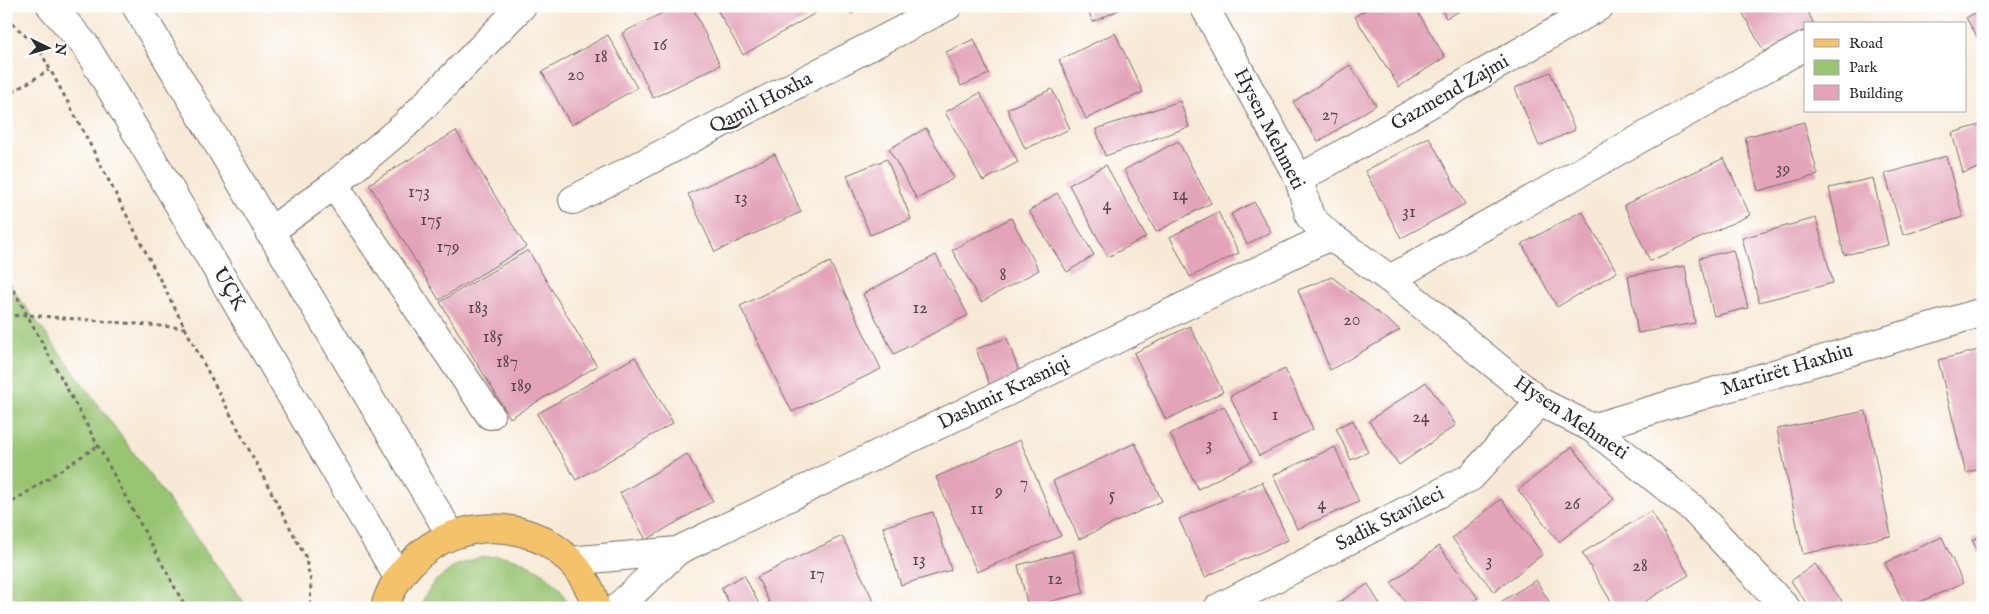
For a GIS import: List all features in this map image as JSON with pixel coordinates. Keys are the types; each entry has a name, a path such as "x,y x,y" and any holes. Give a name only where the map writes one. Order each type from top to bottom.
{"main road":[{"path":"385,608 398,577 421,552 451,534 482,528 514,530 545,541 570,561 590,589 596,608"}],"street":[{"name":"UÇK","path":"51,6 85,45 398,577"},
{"path":"136,6 269,232 451,534"},
{"path":"269,232 334,185 405,125 522,6"},
{"name":"Qamil Hoxha","path":"573,200 948,6"},
{"name":"Hysen Mehmeti","path":"1204,6 1299,179 1310,217 1330,236 1390,279 1540,402 1592,428 1692,508 1786,608"},
{"name":"Gazmend Zajmi","path":"1299,179 1600,6"},
{"path":"1390,279 1804,47"},
{"path":"334,185 490,415"},
{"name":"Dashmir Krasniqi","path":"617,608 677,551 1330,236"},
{"name":"Martirët Haxhiu","path":"1592,428 1983,312"},
{"name":"Sadik Stavileci","path":"1218,608 1470,477 1540,402"},
{"name":"Dashmir Krasniqi","path":"570,561 677,551"}],"path":[{"path":"6,18 38,46 305,556 311,582 310,608"},
{"path":"6,96 49,70"},
{"path":"6,276 186,608"},
{"path":"6,316 28,315 185,328"},
{"path":"6,506 99,445"}],"green space":[{"path":"6,280 248,608 6,608"},
{"path":"481,557 508,557 536,569 560,590 569,608 418,608 433,583 455,566"}],"building":[{"path":"677,6 692,6 720,65 653,98 622,33"},
{"path":"715,6 816,6 819,11 743,55"},
{"path":"846,6 863,6 851,14"},
{"path":"1086,6 1127,6 1093,22"},
{"path":"1371,6 1414,6 1445,57 1399,87 1355,17"},
{"path":"1440,6 1463,6 1464,9 1446,18"},
{"path":"1739,6 1805,6 1813,22 1804,22 1804,31 1764,52"},
{"path":"1983,8 1983,46 1966,18"},
{"path":"1115,33 1143,92 1086,119 1059,60"},
{"path":"608,35 637,88 571,125 542,72"},
{"path":"974,39 989,74 961,86 946,52"},
{"path":"1350,65 1376,105 1318,142 1293,102"},
{"path":"1550,72 1575,130 1539,146 1515,88"},
{"path":"1052,89 1070,129 1025,149 1007,109"},
{"path":"980,93 1018,162 983,181 945,112"},
{"path":"1180,101 1189,127 1105,156 1096,129"},
{"path":"1804,122 1818,175 1758,191 1745,137"},
{"path":"1983,124 1983,167 1963,173 1952,133"},
{"path":"926,128 954,178 917,199 889,149"},
{"path":"456,131 526,247 439,300 369,184"},
{"path":"1429,137 1465,204 1401,238 1365,171"},
{"path":"1178,141 1211,203 1156,232 1124,170"},
{"path":"775,154 801,212 715,252 688,194"},
{"path":"1946,156 1963,217 1903,235 1885,174"},
{"path":"1724,158 1750,215 1650,261 1624,205"},
{"path":"887,159 911,219 870,235 847,175"},
{"path":"1106,165 1146,237 1108,257 1069,185"},
{"path":"1873,178 1888,245 1844,255 1829,188"},
{"path":"1057,193 1094,255 1067,272 1029,211"},
{"path":"1254,202 1271,232 1247,244 1231,214"},
{"path":"1582,211 1617,272 1557,307 1522,244"},
{"path":"1218,212 1239,253 1190,277 1170,237"},
{"path":"1011,218 1039,270 981,302 952,250"},
{"path":"1816,218 1833,283 1759,302 1742,238"},
{"path":"528,250 597,366 510,418 440,302"},
{"path":"1733,250 1748,308 1714,316 1699,258"},
{"path":"936,255 968,315 894,354 863,294"},
{"path":"830,262 881,369 792,412 740,306"},
{"path":"1685,266 1695,323 1638,333 1628,276"},
{"path":"1332,277 1400,330 1330,370 1298,290"},
{"path":"1190,326 1223,392 1166,420 1134,353"},
{"path":"1007,338 1022,380 992,391 976,349"},
{"path":"1983,349 1983,468 1966,473 1938,360"},
{"path":"635,357 673,423 576,480 537,414"},
{"path":"1285,369 1313,429 1259,456 1230,396"},
{"path":"1426,382 1456,425 1399,465 1369,421"},
{"path":"1224,406 1252,461 1198,489 1170,434"},
{"path":"1866,411 1891,536 1803,554 1777,429"},
{"path":"1353,420 1368,452 1351,460 1336,428"},
{"path":"1020,440 1061,536 977,572 936,477"},
{"path":"1135,443 1162,501 1079,539 1053,481"},
{"path":"1335,447 1359,502 1297,529 1273,475"},
{"path":"1572,447 1614,499 1559,542 1518,490"},
{"path":"687,454 713,501 646,540 620,493"},
{"path":"1262,482 1288,540 1205,577 1179,519"},
{"path":"1501,499 1543,554 1494,592 1452,538"},
{"path":"1651,511 1689,575 1634,608 1615,608 1582,553"},
{"path":"933,512 951,570 901,585 883,527"},
{"path":"1983,535 1983,562 1972,540"},
{"path":"842,536 877,608 772,608 757,577"},
{"path":"1942,537 1963,583 1906,608 1885,563"},
{"path":"1439,546 1478,598 1464,608 1410,608 1391,583"},
{"path":"1073,551 1084,593 1028,607 1018,565"},
{"path":"1815,564 1842,601 1833,608 1810,608 1791,581"},
{"path":"744,575 761,608 732,608 721,588"},
{"path":"1536,580 1553,608 1491,608"},
{"path":"1368,584 1382,608 1330,608"}]}
